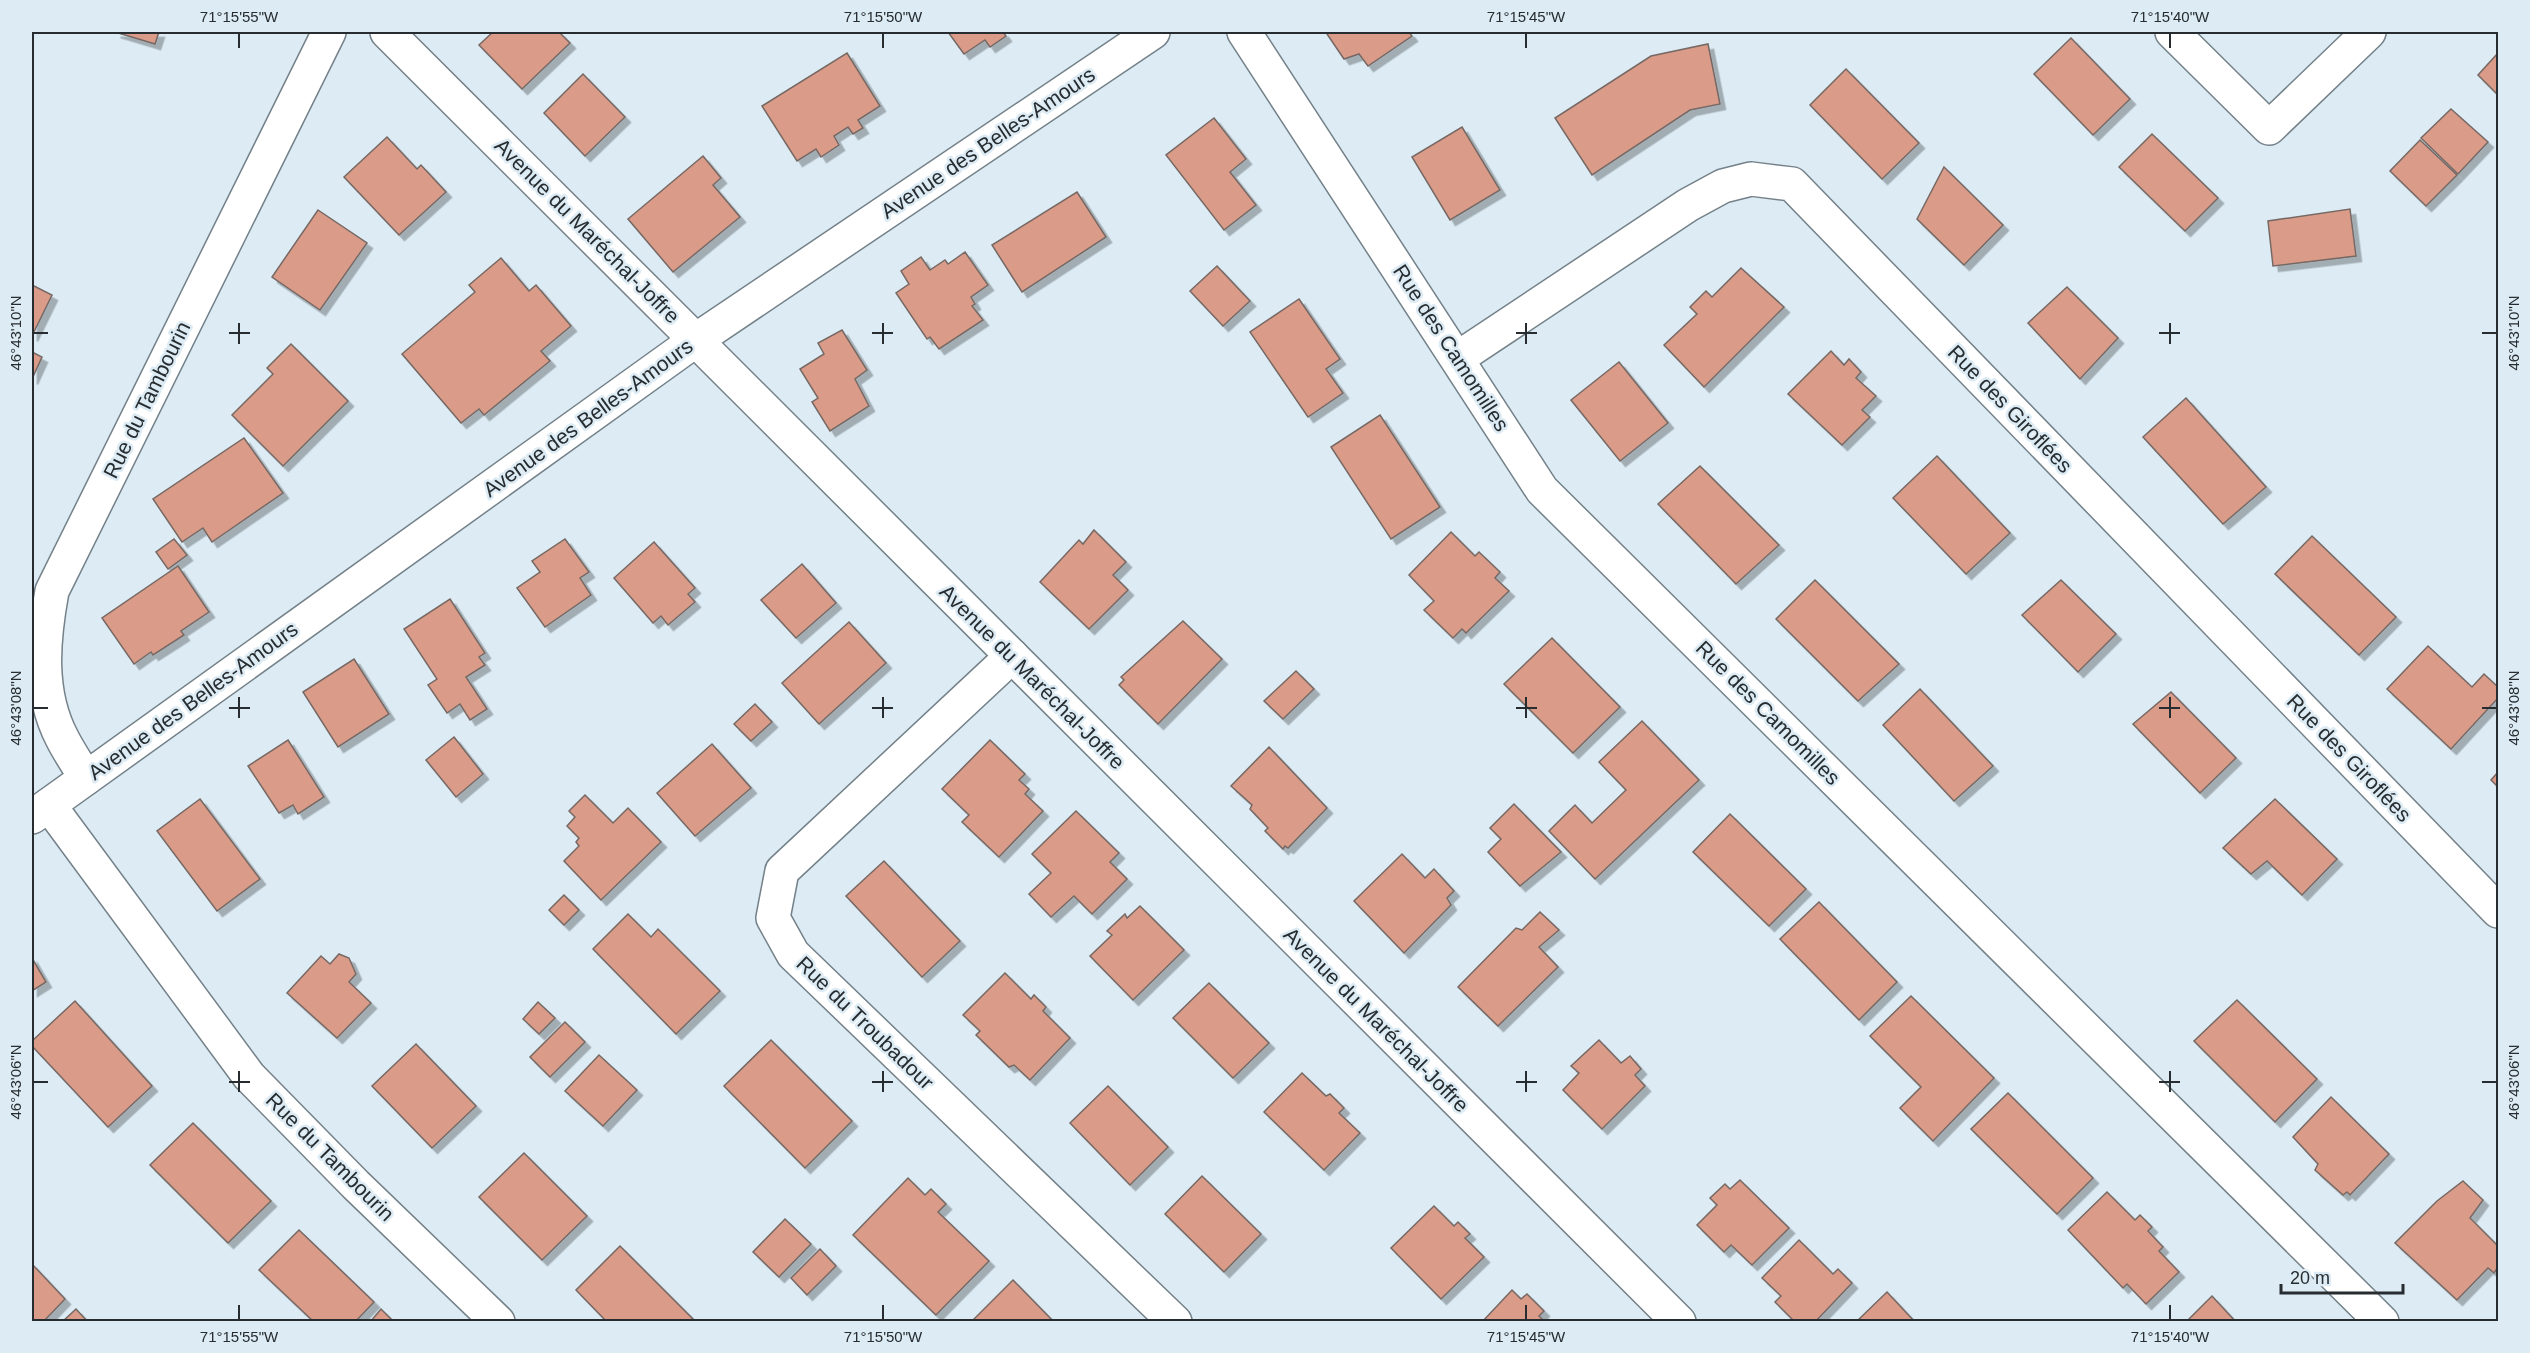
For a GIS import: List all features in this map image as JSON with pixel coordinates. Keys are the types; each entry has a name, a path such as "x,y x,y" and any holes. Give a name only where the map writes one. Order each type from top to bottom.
{"street":[{"name":"Rue du Tambourin","path":"86,778 61,737 46,696 44,636 52,591 329,32"},
{"name":"Avenue du Maréchal-Joffre","path":"387,32 1678,1322"},
{"name":"Avenue des Belles-Amours","path":"40,811 696,340 1153,32"},
{"name":"Rue des Camomilles","path":"1244,32 1542,490 2382,1322"},
{"path":"2172,32 2269,128 2370,32"},
{"name":"Rue des Giroflées","path":"1458,358 1688,205 1723,186 1751,179 1792,184 2499,911"},
{"name":"Rue du Troubadour","path":"1011,656 782,871 773,918 793,954 1175,1322"},
{"name":"Rue du Tambourin","path":"40,811 249,1076 356,1185 498,1322"}],"building":[{"path":"115,32 159,32 155,44"},
{"path":"493,32 559,32 570,43 522,89 479,45"},
{"path":"948,32 1003,32 1006,36 990,47 985,40 964,54"},
{"path":"1331,32 1409,32 1412,36 1368,66 1359,54 1344,59 1327,34"},
{"path":"2071,38 2130,99 2093,135 2034,74"},
{"path":"1708,44 1720,104 1690,110 1592,175 1555,118 1651,56"},
{"path":"847,53 880,106 858,120 863,128 853,134 848,127 834,136 839,145 821,157 816,149 797,161 762,106"},
{"path":"2498,53 2498,95 2478,75"},
{"path":"1846,69 1919,143 1882,179 1810,105"},
{"path":"583,74 625,117 585,156 544,113"},
{"path":"2451,109 2488,142 2458,174 2421,138"},
{"path":"1214,118 1246,159 1230,172 1256,205 1224,230 1166,155"},
{"path":"1462,127 1500,190 1450,220 1412,157"},
{"path":"2152,134 2218,198 2185,231 2119,167"},
{"path":"387,137 417,169 421,165 446,192 399,235 344,177"},
{"path":"2420,140 2457,175 2426,206 2390,171"},
{"path":"703,156 721,178 713,185 740,217 673,272 628,219"},
{"path":"1944,167 2003,225 1964,265 1917,219"},
{"path":"1077,192 1106,237 1022,292 992,245"},
{"path":"2350,209 2356,256 2273,266 2268,221"},
{"path":"318,210 367,243 320,310 272,277"},
{"path":"965,252 988,285 971,297 975,304 972,306 983,320 939,349 930,337 927,339 896,293 909,284 901,271 921,257 930,270 945,260 948,264"},
{"path":"501,258 529,291 536,285 571,326 541,351 550,361 484,415 479,409 461,423 402,354 475,292 469,285"},
{"path":"1217,266 1250,301 1223,326 1190,291"},
{"path":"1741,268 1784,307 1704,387 1664,345 1697,314 1690,307 1706,291 1712,297"},
{"path":"32,285 52,295 32,336"},
{"path":"2067,287 2118,338 2080,379 2028,323"},
{"path":"1299,299 1340,359 1326,369 1343,393 1308,417 1250,332"},
{"path":"842,330 867,370 855,379 869,406 830,431 812,402 818,398 800,369 824,354 818,343"},
{"path":"291,344 348,401 283,466 232,415 273,374 267,368"},
{"path":"1831,351 1844,365 1849,359 1861,372 1856,378 1876,396 1862,410 1870,417 1842,445 1788,394"},
{"path":"32,352 42,357 32,379"},
{"path":"1619,362 1668,423 1620,461 1571,400"},
{"path":"2186,398 2266,487 2223,524 2143,437"},
{"path":"1380,415 1440,507 1391,539 1331,447"},
{"path":"244,438 283,493 212,542 203,528 182,542 153,499"},
{"path":"1937,456 2010,533 1966,574 1893,498"},
{"path":"1700,466 1779,545 1736,584 1658,504"},
{"path":"1094,530 1126,562 1113,575 1128,590 1089,629 1040,582 1079,540 1083,544"},
{"path":"1451,532 1475,556 1479,552 1500,572 1495,578 1509,591 1466,633 1462,629 1453,638 1424,610 1434,601 1409,575"},
{"path":"2312,536 2396,617 2359,655 2275,574"},
{"path":"174,539 187,555 168,569 156,552"},
{"path":"565,539 589,572 580,578 591,595 545,627 517,588 540,572 532,561"},
{"path":"654,542 695,588 688,594 695,602 668,625 661,616 653,623 614,578"},
{"path":"802,564 836,603 796,638 761,600"},
{"path":"178,566 209,612 181,631 184,635 153,655 151,652 134,664 102,618"},
{"path":"1815,580 1899,664 1858,701 1776,619"},
{"path":"2061,580 2116,634 2078,672 2022,615"},
{"path":"450,599 485,653 479,657 485,665 466,677 487,709 470,720 460,704 447,713 428,685 437,679 404,629"},
{"path":"1183,621 1222,659 1158,724 1119,685 1124,680 1121,677"},
{"path":"849,622 886,663 819,724 782,683"},
{"path":"1552,638 1620,707 1573,753 1504,684"},
{"path":"2428,646 2472,687 2484,674 2498,687 2498,698 2451,749 2387,689"},
{"path":"354,659 389,714 338,747 303,692"},
{"path":"1296,671 1314,689 1283,719 1264,701"},
{"path":"1920,689 1993,766 1954,801 1883,725"},
{"path":"2171,692 2236,758 2200,793 2133,724"},
{"path":"755,704 772,722 751,741 734,724"},
{"path":"1642,721 1699,780 1595,879 1549,831 1575,805 1592,823 1626,790 1599,762"},
{"path":"454,737 483,774 456,797 426,760"},
{"path":"288,740 324,797 298,814 293,805 279,813 248,766"},
{"path":"990,740 1025,774 1019,780 1029,789 1025,794 1043,811 999,857 962,822 969,815 942,789"},
{"path":"712,744 751,788 695,836 657,793"},
{"path":"1269,747 1327,808 1288,848 1285,846 1283,849 1265,831 1268,828 1250,809 1252,805 1231,786"},
{"path":"2498,772 2498,787 2491,780"},
{"path":"585,795 613,823 628,808 661,842 601,900 564,861 579,846 576,842 579,838 567,826 575,817 569,811"},
{"path":"200,799 260,879 217,911 157,831"},
{"path":"2275,799 2337,859 2302,895 2267,861 2251,874 2223,848"},
{"path":"1514,804 1561,852 1520,886 1488,852 1501,839 1490,828"},
{"path":"1076,811 1119,853 1110,862 1127,879 1092,914 1074,896 1051,917 1029,894 1051,873 1032,854"},
{"path":"1730,814 1806,889 1769,926 1693,852"},
{"path":"1402,854 1425,878 1434,869 1454,891 1447,898 1451,905 1404,953 1354,901"},
{"path":"884,861 960,941 922,977 846,896"},
{"path":"564,895 579,910 564,925 549,910"},
{"path":"1819,902 1897,982 1859,1020 1780,939"},
{"path":"1140,906 1184,950 1133,1000 1090,956 1112,935 1107,931 1125,914 1127,918"},
{"path":"1540,912 1559,930 1539,947 1558,967 1498,1026 1458,987 1516,928 1522,930"},
{"path":"628,914 651,937 658,929 720,991 676,1034 593,949"},
{"path":"339,954 349,958 356,974 349,982 371,1003 337,1038 287,993 321,956 330,964"},
{"path":"32,958 46,982 32,991"},
{"path":"1005,973 1031,999 1034,995 1046,1007 1043,1011 1070,1038 1030,1080 1014,1065 1009,1067 976,1035 980,1031 963,1015"},
{"path":"1209,983 1269,1043 1233,1078 1173,1018"},
{"path":"1911,996 1994,1078 1933,1141 1900,1108 1921,1087 1870,1036"},
{"path":"2237,1000 2317,1079 2275,1122 2194,1041"},
{"path":"75,1001 152,1086 108,1127 32,1046 32,1041"},
{"path":"538,1002 555,1018 539,1034 523,1019"},
{"path":"565,1022 585,1042 550,1077 530,1057"},
{"path":"771,1040 852,1121 805,1168 724,1086"},
{"path":"1599,1040 1621,1063 1630,1056 1641,1069 1635,1075 1645,1086 1602,1129 1563,1090 1579,1073 1571,1066"},
{"path":"416,1044 476,1106 432,1148 372,1086"},
{"path":"599,1055 637,1090 603,1126 565,1091"},
{"path":"1302,1073 1326,1096 1330,1094 1344,1108 1339,1113 1360,1133 1324,1170 1264,1112"},
{"path":"1108,1086 1168,1147 1130,1185 1070,1123"},
{"path":"2008,1093 2093,1178 2057,1214 1971,1129"},
{"path":"2331,1097 2389,1154 2350,1195 2347,1192 2343,1195 2315,1170 2318,1164 2293,1137"},
{"path":"193,1123 271,1201 228,1243 150,1165"},
{"path":"524,1153 587,1216 542,1260 479,1197"},
{"path":"1202,1176 1261,1234 1224,1272 1165,1214"},
{"path":"908,1178 925,1195 931,1189 946,1204 938,1212 989,1261 936,1315 853,1235"},
{"path":"1740,1180 1789,1228 1752,1265 1731,1245 1724,1252 1697,1225 1717,1205 1710,1198 1725,1184 1730,1189"},
{"path":"2463,1181 2483,1200 2470,1218 2498,1246 2498,1267 2494,1273 2488,1268 2457,1300 2395,1243 2437,1201"},
{"path":"2107,1192 2135,1220 2140,1215 2152,1227 2148,1231 2163,1247 2159,1251 2179,1272 2146,1304 2127,1284 2123,1288 2068,1230"},
{"path":"1434,1206 1454,1226 1458,1222 1470,1234 1465,1238 1484,1257 1441,1299 1391,1248"},
{"path":"785,1219 811,1244 779,1277 753,1252"},
{"path":"299,1230 374,1302 355,1322 314,1322 259,1270"},
{"path":"1799,1240 1833,1274 1838,1269 1852,1283 1815,1322 1795,1322 1775,1302 1781,1296 1762,1278"},
{"path":"620,1246 696,1322 607,1322 576,1290"},
{"path":"820,1249 836,1266 807,1295 791,1278"},
{"path":"32,1264 65,1299 43,1322 32,1322"},
{"path":"1013,1280 1054,1322 976,1322 974,1319"},
{"path":"1512,1290 1521,1299 1527,1294 1544,1311 1539,1316 1545,1322 1482,1322"},
{"path":"1887,1292 1915,1322 1856,1322"},
{"path":"2212,1296 2236,1322 2186,1322"},
{"path":"76,1309 88,1322 62,1322"},
{"path":"381,1309 394,1322 370,1322"}]}
